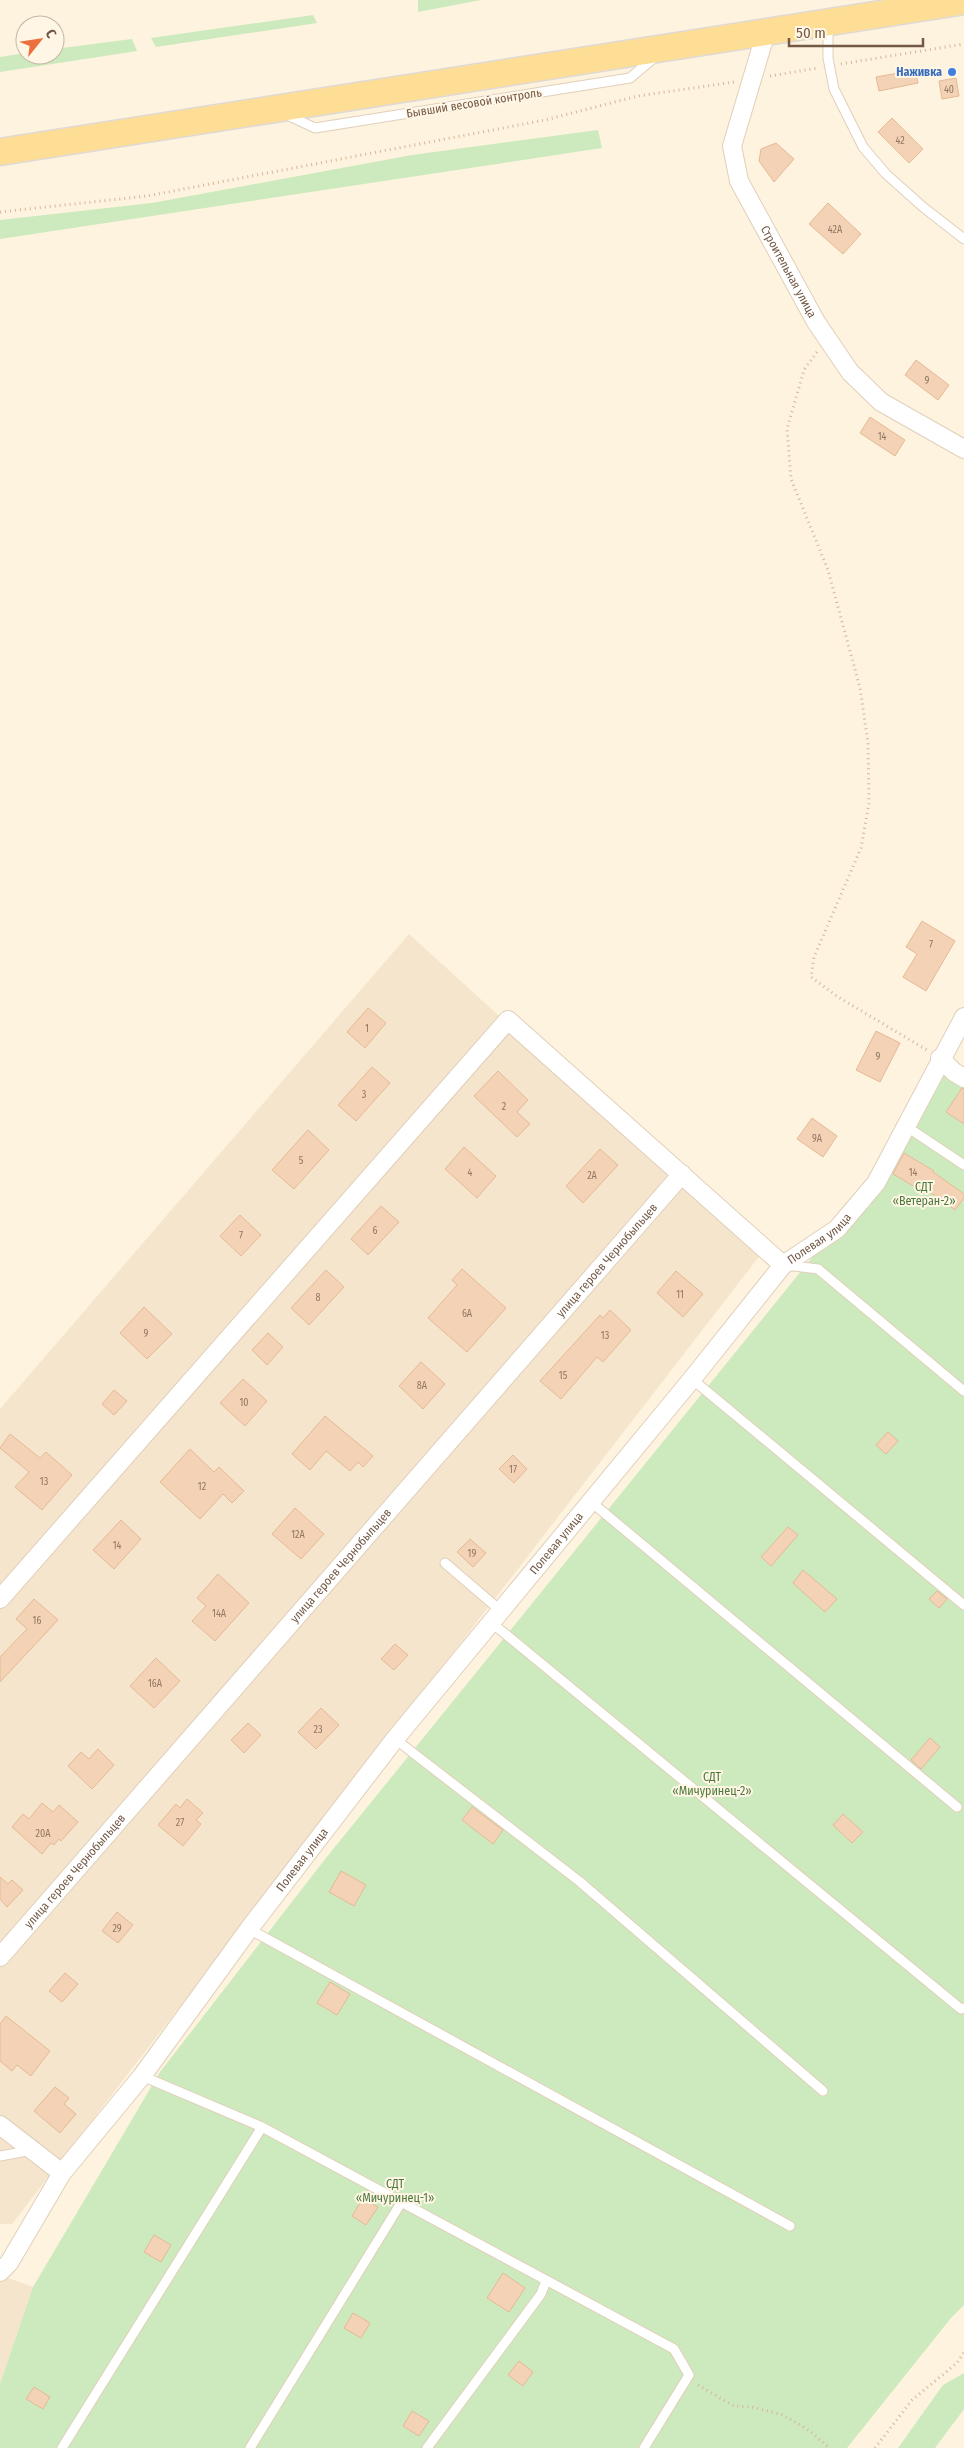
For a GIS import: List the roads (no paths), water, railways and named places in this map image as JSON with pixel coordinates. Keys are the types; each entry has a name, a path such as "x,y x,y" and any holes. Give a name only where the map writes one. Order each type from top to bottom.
{"main road":[{"path":"0,152 667,46 964,1"}],"street":[{"name":"Строительная улица","path":"766,32 732,146 740,180 827,339 850,372 881,402 964,449"},
{"name":"Полевая улица","path":"0,2272 9,2263 62,2173 142,2076 248,1929 395,1739 692,1379 783,1265 838,1229 876,1183 907,1127 940,1058 964,1016"},
{"path":"0,1599 508,1020 783,1265"},
{"path":"940,1058 954,1072 964,1078"},
{"name":"улица героев Чернобыльцев","path":"0,1957 682,1174"},
{"path":"0,2125 62,2173"}],"lane":[{"path":"828,23 830,66 834,89 863,147 886,174 923,207 964,239"},
{"path":"907,1127 964,1165"},
{"path":"783,1265 818,1269 964,1392"},
{"path":"692,1379 964,1605"},
{"path":"590,1501 958,1807"},
{"path":"445,1563 496,1617 961,2009 964,2008"},
{"path":"395,1739 579,1881 823,2091"},
{"path":"248,1929 790,2226"},
{"path":"142,2076 262,2127 401,2204 674,2349 689,2375 644,2448"},
{"path":"62,2448 262,2127"},
{"path":"0,2156 32,2150"},
{"path":"250,2448 401,2204"},
{"path":"427,2448 541,2294 546,2281"}],"place":[{"name":"Наживка","path":"952,72"}],"park label":[{"name":"СДТ «Ветеран-2»","path":"924,1194"},
{"name":"СДТ «Мичуринец-2»","path":"712,1784"},
{"name":"СДТ «Мичуринец-1»","path":"395,2191"}]}
